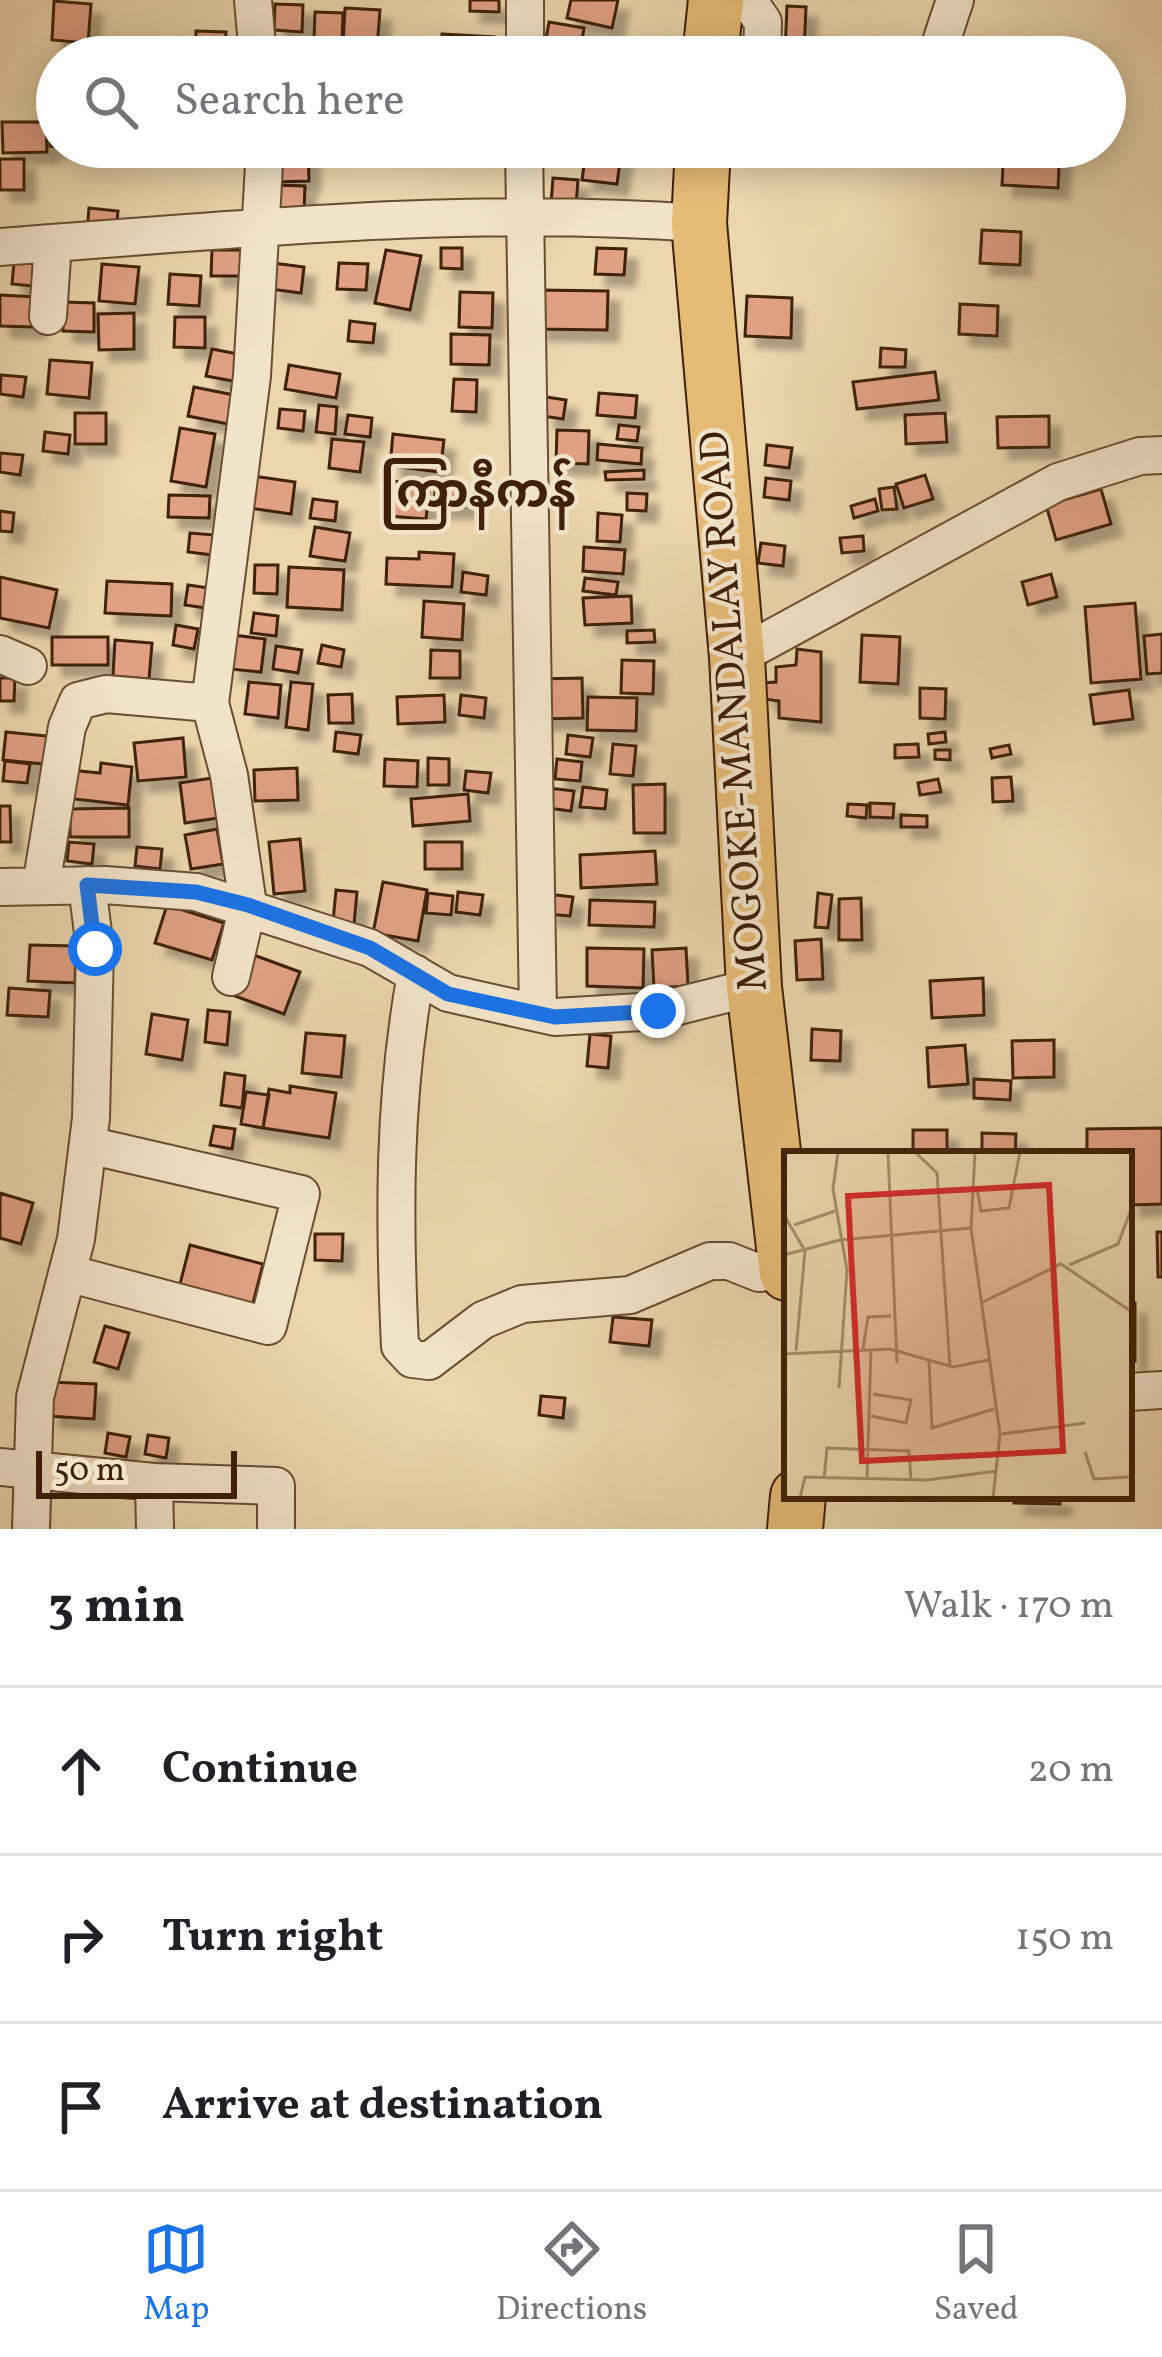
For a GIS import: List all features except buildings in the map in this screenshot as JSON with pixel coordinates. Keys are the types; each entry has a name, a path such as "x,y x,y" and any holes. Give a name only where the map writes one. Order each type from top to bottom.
{"highway":[{"path":"712,36 716,0"},
{"name":"MOGOKE-MANDALAY ROAD","path":"702,168 699,223 737,657 754,987 784,1245"},
{"path":"795,1529 798,1499"}],"street":[{"path":"253,0 256,36"},
{"path":"525,0 525,36"},
{"path":"748,0 763,22 763,36"},
{"path":"944,36 955,0"},
{"path":"231,977 248,905 229,775 210,703 252,376 263,168"},
{"path":"523,168 538,1013"},
{"path":"0,247 395,216 699,223"},
{"path":"48,316 53,243"},
{"path":"737,657 1058,482 1140,456 1162,455"},
{"path":"41,886 67,727 78,701 106,694 210,703"},
{"path":"0,887 87,885 196,892 370,948 448,994 555,1017 658,1011 754,987"},
{"path":"31,1529 16,1468 18,1396 67,1273 88,1145 95,949 87,885"},
{"path":"416,974 400,1061 392,1187 400,1346 412,1359 429,1361 483,1320 522,1304 630,1295 710,1261 729,1261 759,1273 784,1271"},
{"path":"67,1273 268,1326 301,1195 88,1145"},
{"path":"1132,1392 1162,1390"},
{"path":"16,1468 154,1482 276,1486 276,1529"},
{"path":"154,1482 155,1529"}],"district":[{"name":"ကြာနီကန်","path":"478,494"}],"route":[{"path":"95,949 87,885 196,892 370,948 448,994 555,1017 658,1011"}]}
